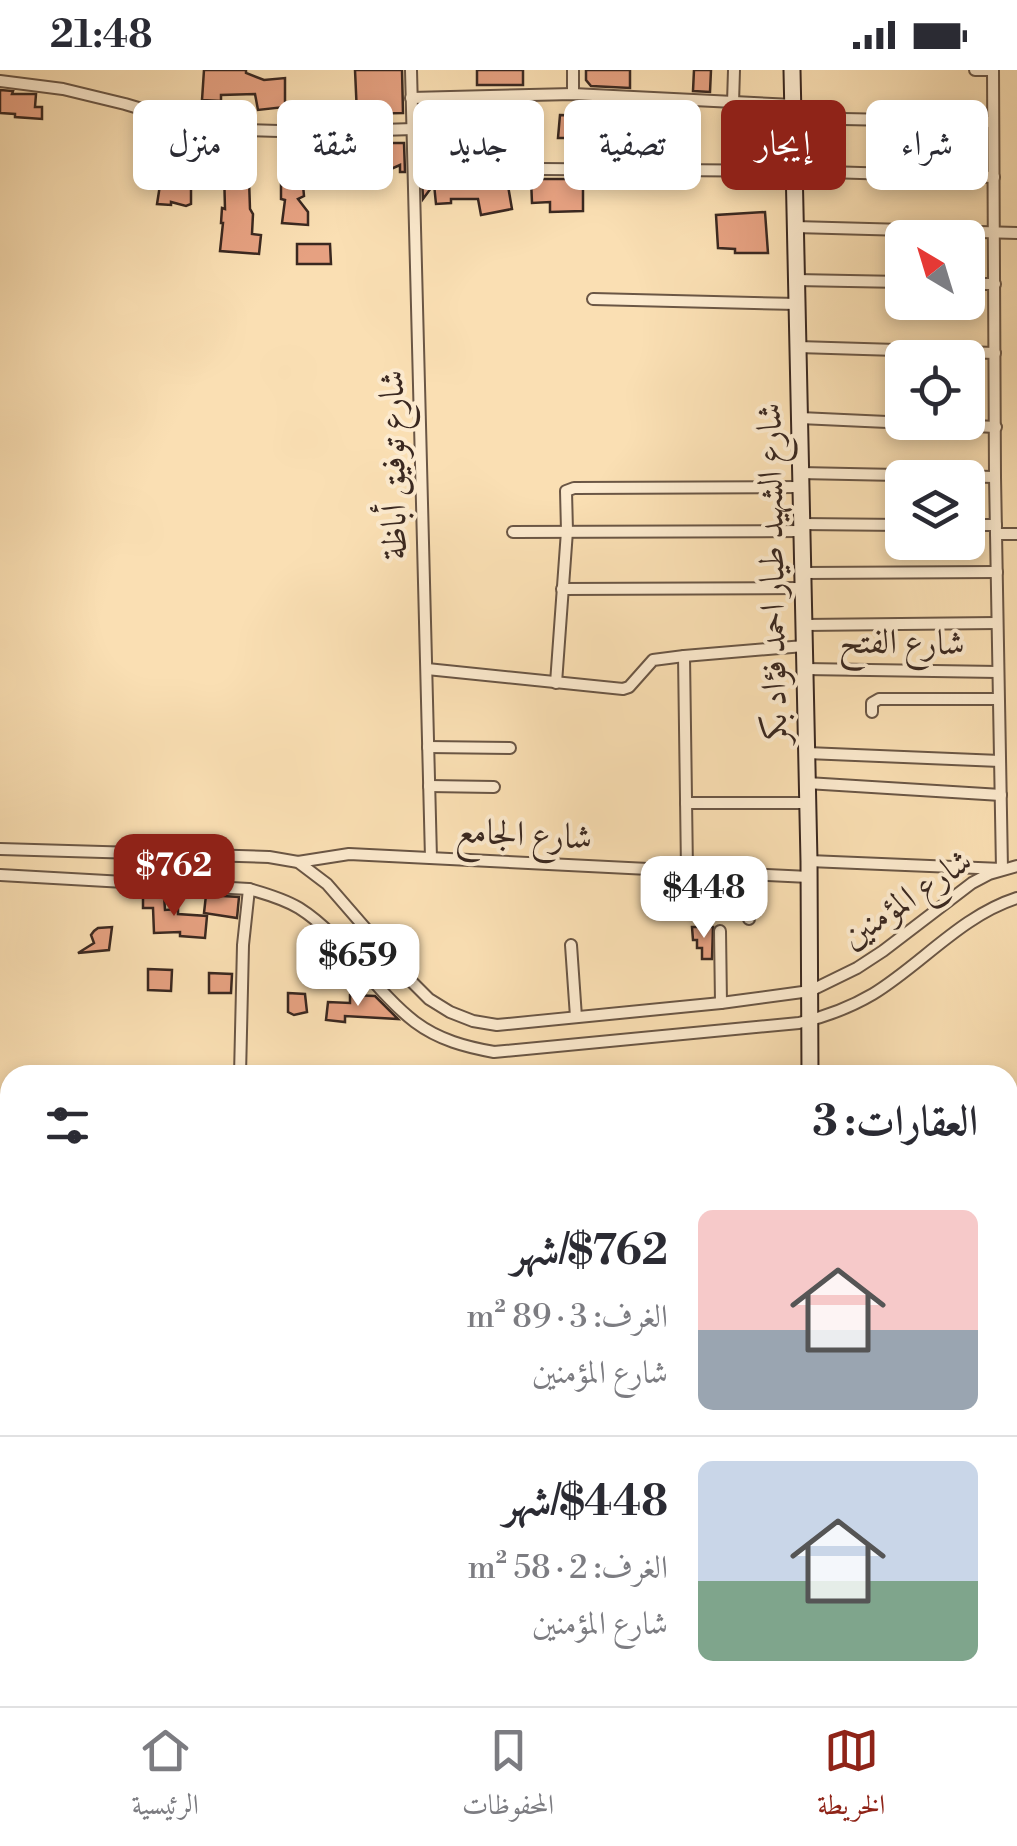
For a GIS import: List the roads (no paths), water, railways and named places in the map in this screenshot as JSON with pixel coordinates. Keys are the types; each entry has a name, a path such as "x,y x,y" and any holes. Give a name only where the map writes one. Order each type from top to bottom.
{"street":[{"name":"شارع توفيق أباظة","path":"411,70 413,119"},
{"path":"573,70 573,94"},
{"path":"733,100 734,70"},
{"name":"شارع الشهيد طيار احمد فؤاد بكر","path":"792,70 793,100"},
{"path":"975,70 993,70 1002,870"},
{"path":"0,81 78,93 209,129 413,129"},
{"path":"411,98 573,94 721,101"},
{"path":"846,114 993,122"},
{"path":"544,169 721,170"},
{"path":"846,173 994,177"},
{"name":"شارع توفيق أباظة","path":"415,190 431,858"},
{"name":"شارع الشهيد طيار احمد فؤاد بكر","path":"794,190 810,1065"},
{"path":"795,227 1017,233"},
{"path":"796,280 885,282"},
{"path":"985,284 995,284"},
{"path":"593,299 797,304"},
{"path":"798,347 995,353"},
{"path":"800,418 996,427"},
{"path":"556,683 567,531 565,494 570,489 995,476"},
{"path":"513,532 885,526"},
{"path":"985,527 1017,534"},
{"path":"562,589 997,572"},
{"path":"804,624 997,623"},
{"path":"427,669 623,689 632,684 649,662 804,646"},
{"path":"684,656 687,870"},
{"name":"شارع الفتح","path":"805,669 998,672"},
{"path":"872,712 872,703 879,699 998,699"},
{"path":"428,747 510,748"},
{"path":"807,753 1000,761"},
{"path":"807,782 1001,795"},
{"path":"429,786 494,786"},
{"path":"686,803 808,803"},
{"path":"0,849 268,857 298,862"},
{"name":"شارع الجامع","path":"298,862 349,854 748,873 809,869 1002,870"},
{"name":"شارع المؤمنين","path":"298,862 327,884 430,999 450,1012 496,1025 810,992 883,952 972,883 1017,866"},
{"path":"748,873 749,919"},
{"name":"شارع المؤمنين","path":"0,875 249,889 273,896 317,921 416,1023 440,1038 494,1052 800,1024 872,994 972,920 1017,898"},
{"path":"240,1065 243,945 249,889"},
{"path":"720,931 720,1003"},
{"path":"571,945 576,1017"}]}
